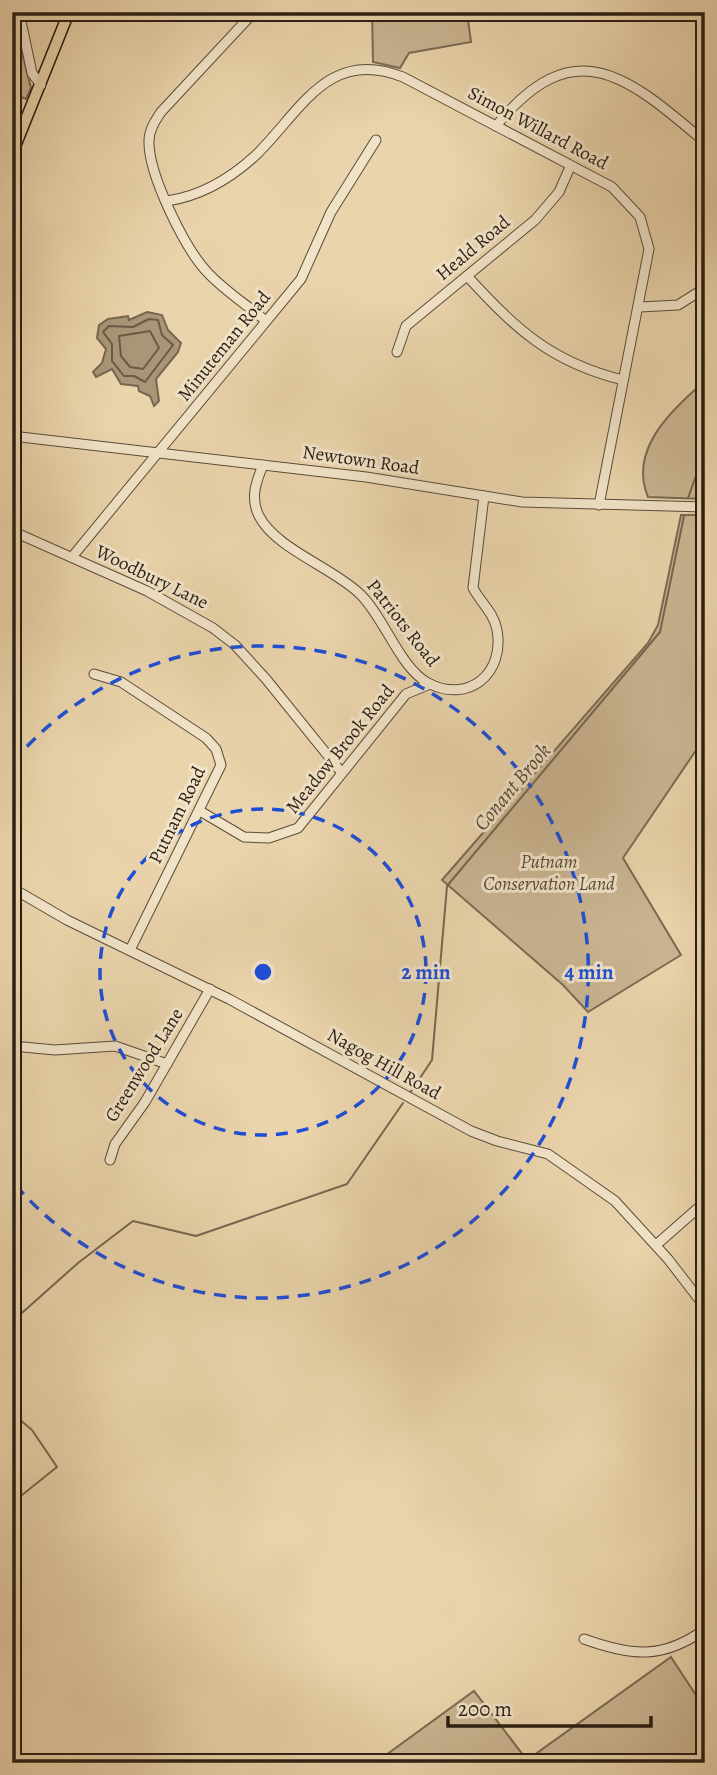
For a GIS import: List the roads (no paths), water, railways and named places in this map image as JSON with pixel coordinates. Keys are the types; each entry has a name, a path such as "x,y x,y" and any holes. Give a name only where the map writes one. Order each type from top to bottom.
{"main road":[{"path":"12,154 69,12"}],"street":[{"path":"19,12 32,73 41,85"},
{"path":"254,12 153,123 148,143 167,201 186,246 206,271 266,321"},
{"name":"Simon Willard Road","path":"167,201 185,198 223,181 254,156 317,88 352,70 380,69 403,77 612,187 640,218 649,249 640,307 599,505"},
{"path":"496,127 516,103 541,83 565,73 588,71 625,80 702,139 705,128"},
{"name":"Minuteman Road","path":"72,558 308,268 331,212 376,140"},
{"name":"Heald Road","path":"397,352 406,326 546,208 559,192 570,167"},
{"path":"467,276 512,325 547,351 592,372 623,380"},
{"path":"640,307 678,305 705,288"},
{"name":"Newtown Road","path":"12,436 263,465 484,496 599,505 705,507"},
{"name":"Patriots Road","path":"263,465 255,484 254,501 263,522 275,535 341,577 363,596 412,668 430,684 452,691 465,689 485,677 496,658 499,645 497,627 473,589 484,496"},
{"name":"Woodbury Lane","path":"12,531 184,610 235,645 293,710 342,773"},
{"name":"Putnam Road","path":"94,674 121,682 212,743 221,765 130,950"},
{"name":"Meadow Brook Road","path":"200,811 244,837 269,838 298,828 406,694 430,684"},
{"name":"Nagog Hill Road","path":"12,888 210,989 471,1131 548,1154 615,1201 656,1245 705,1307"},
{"name":"Greenwood Lane","path":"110,1160 117,1140 167,1064 210,989"},
{"path":"12,1046 55,1050 114,1046 167,1064"},
{"path":"656,1245 705,1202"},
{"path":"584,1639 637,1653 665,1652 705,1629"}],"water":[{"path":"147,312 162,315 168,330 181,343 178,352 156,379 159,401 154,406 150,396 139,391 138,386 121,384 112,369 96,377 93,372 102,363 106,349 97,338 99,325 108,319 128,316 129,320"}],"waterway":[{"name":"Conant Brook","path":"688,498 705,451"},
{"name":"Conant Brook","path":"410,1093 432,1060 447,886 660,632 684,516"},
{"name":"Conant Brook","path":"12,1331 14,1320 78,1263 133,1221 196,1236 347,1184 403,1103"},
{"name":"Conant Brook","path":"12,1413 32,1430 57,1467 12,1503"}],"park label":[{"name":"Putnam Conservation Land","path":"549,873"}]}
